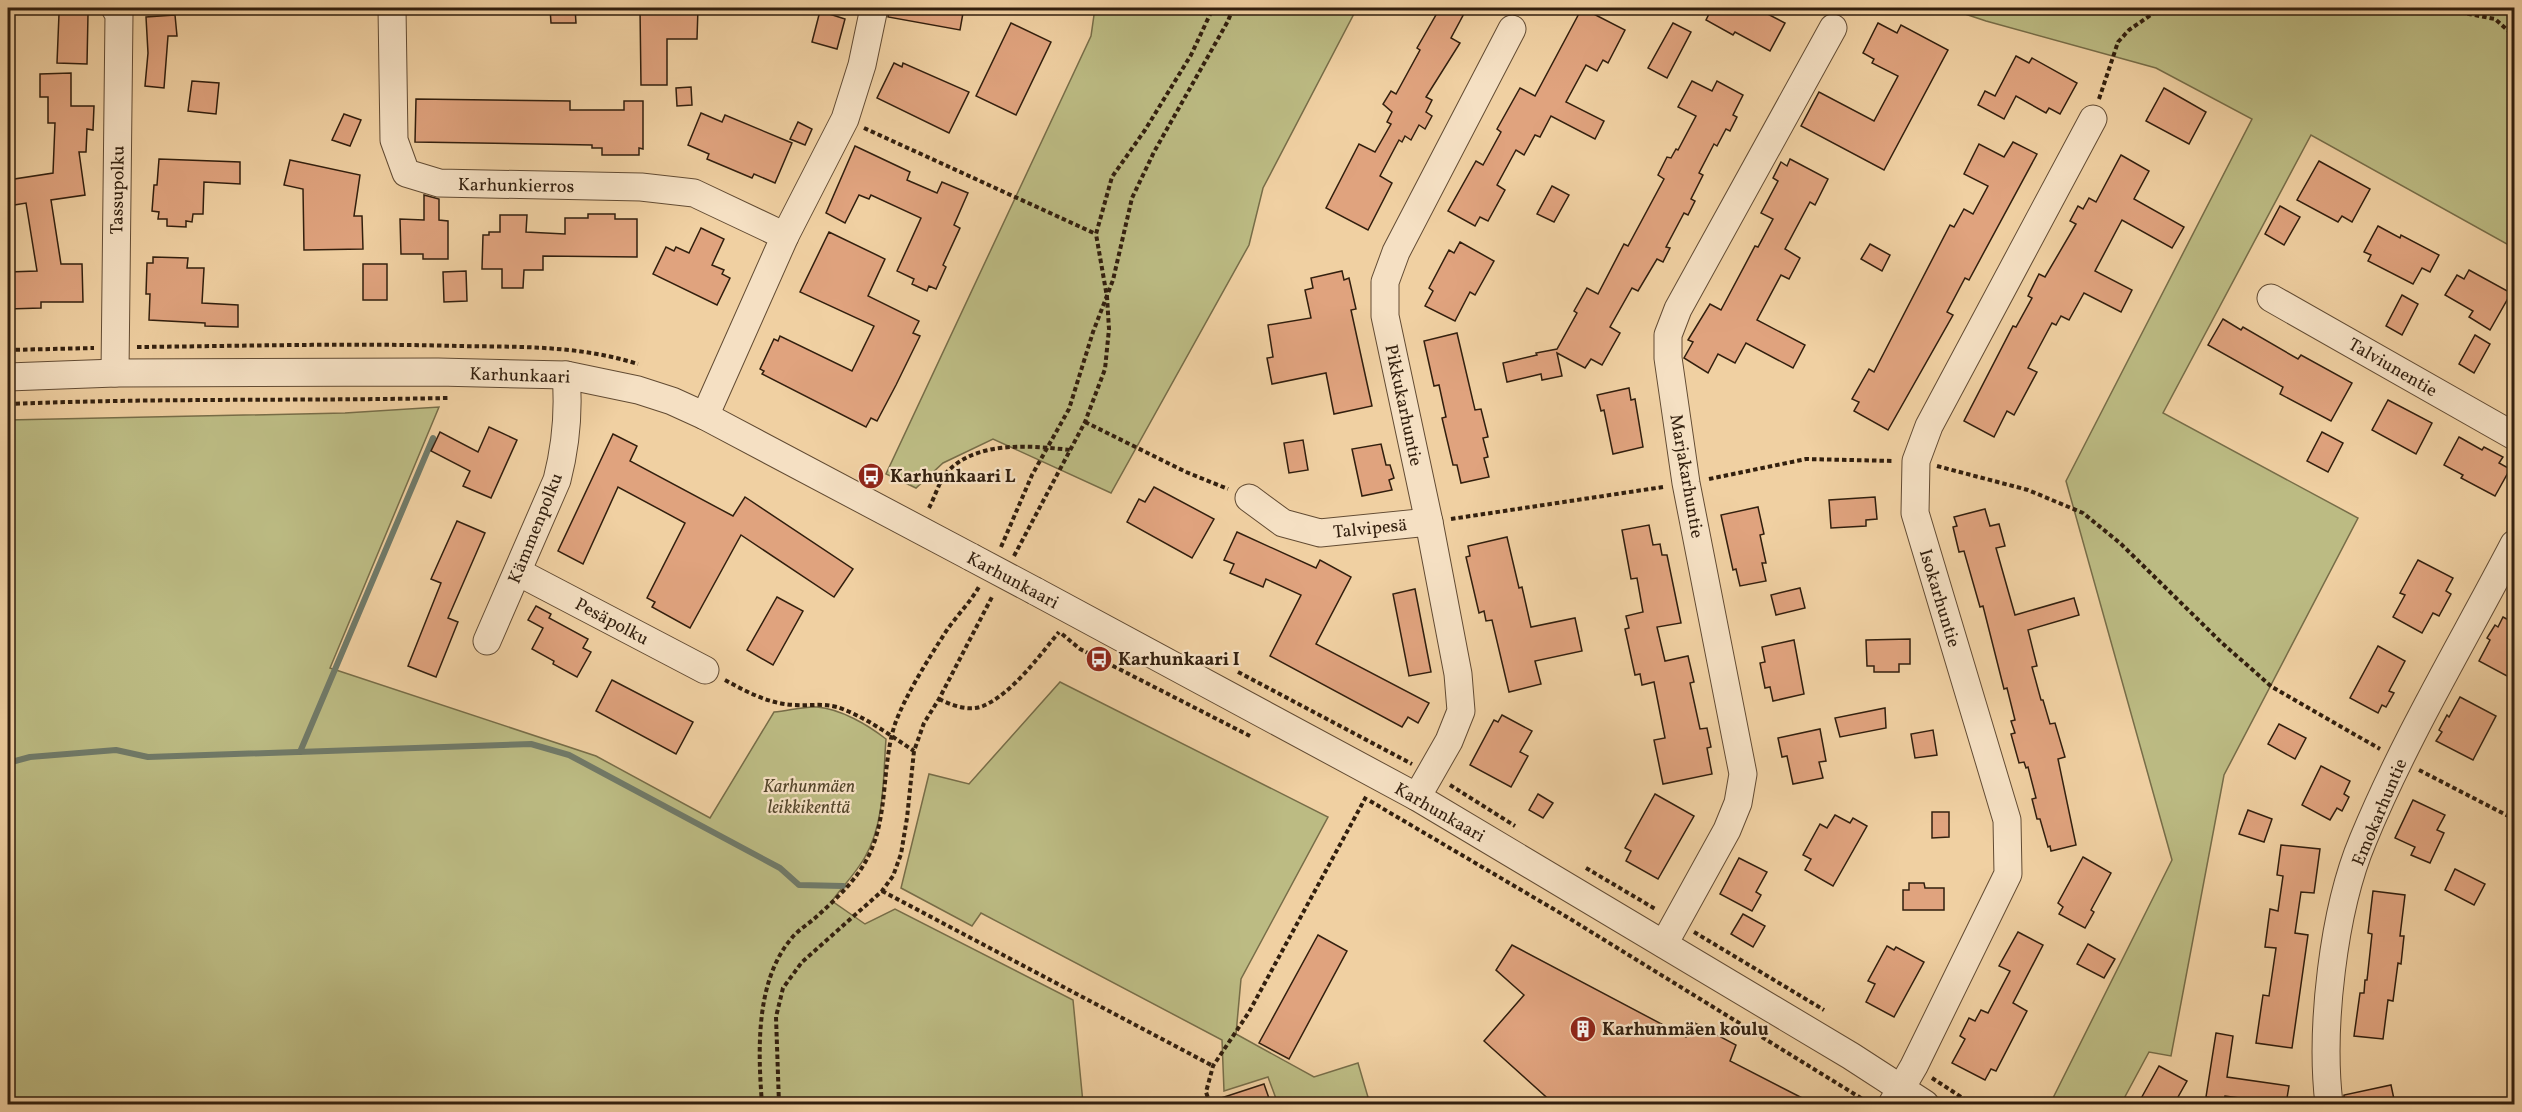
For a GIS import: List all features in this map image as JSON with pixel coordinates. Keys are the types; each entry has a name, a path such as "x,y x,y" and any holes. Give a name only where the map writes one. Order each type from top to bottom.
{"street":[{"name":"Tassupolku","path":"114,373 119,15 115,8"},
{"name":"Karhunkierros","path":"392,8 394,140 406,173 439,183 641,187 694,193 785,236"},
{"path":"705,416 785,236 845,118 862,65 874,8"},
{"name":"Marjakarhuntie","path":"1664,944 1727,830 1738,803 1743,774 1686,483 1668,358 1668,335 1678,309 1833,28"},
{"name":"Pikkukarhuntie","path":"1417,797 1449,741 1461,711 1458,674 1429,522 1385,316 1385,282 1396,252 1512,29"},
{"name":"Isokarhuntie","path":"1896,1096 2008,874 2007,820 1915,513 1916,461 1929,426 2093,119"},
{"name":"Talviunentie","path":"2271,298 2514,436"},
{"name":"Karhunkaari","path":"8,377 114,373 438,372 566,375 638,390 672,401 705,416 1035,591 1417,797 1664,944 1896,1096 1925,1104"},
{"name":"Kämmenpolku","path":"487,641 557,480 564,453 568,398 566,375"},
{"name":"Talvipesä","path":"1249,498 1283,523 1320,533 1429,522"},
{"name":"Emokarhuntie","path":"2329,1104 2326,1085 2329,1005 2338,922 2362,842 2400,761 2514,544"},
{"name":"Pesäpolku","path":"518,572 705,670"}],"path":[{"path":"1012,559 1085,422 1105,369 1109,330 1107,297 1096,234 1112,177 1145,130 1191,55 1213,8"},
{"path":"2093,119 2118,42 2129,30 2161,8"},
{"path":"2438,8 2495,19 2514,36"},
{"path":"845,118 935,162 1038,206 1096,234"},
{"path":"8,404 180,399 453,398"},
{"path":"1085,422 1186,472 1249,498"},
{"path":"929,508 948,470 976,453 1010,447 1071,450"},
{"path":"1429,522 1686,483 1806,459 1916,461 2028,490 2083,513 2120,543 2222,643 2272,687 2400,761 2514,819"},
{"path":"779,1104 776,1017 783,988 802,962 882,891 893,876 907,818 914,751 924,723 997,588"},
{"path":"1051,626 1080,649 1257,739"},
{"path":"939,699 957,708 982,706 1010,687 1059,632"},
{"path":"705,670 750,694 770,701 795,705 819,703 837,707 874,725 914,751"},
{"path":"1356,792 1557,911 1863,1102 1872,1104"},
{"path":"1210,1104 1206,1092 1213,1066 1274,969 1365,798"},
{"path":"882,891 1213,1066"}],"green space":[{"path":"1095,8 1357,8 1263,188 1249,245 1111,493 993,439 943,463 916,488 886,474 1091,36"},
{"path":"1947,8 2514,8 2514,248 2311,135 2163,413 2358,518 2224,775 2171,1056 2149,1052 2121,1104 2050,1104 2172,860 2066,481 2252,119 2156,68"},
{"name":"Karhunmäen leikkikenttä","path":"439,407 330,668 596,756 710,818 774,712 807,707 826,708 863,723 886,739 880,814 872,843 865,857 832,901 865,924 895,909 1073,1000 1083,1103 8,1104 8,420 345,413"},
{"path":"1060,682 1328,817 1241,979 1236,1034 1314,1077 1358,1063 1370,1104 1278,1104 1268,1077 1224,1091 1222,1040 981,913 972,926 901,888 929,774 969,784"}],"building":[{"path":"550,8 575,8 576,23 551,23"},
{"path":"698,8 697,39 667,39 667,85 641,85 640,9"},
{"path":"889,8 936,8 963,13 960,30 888,17"},
{"path":"1440,8 1467,8 1451,38 1460,43 1426,97 1432,100 1426,112 1432,116 1425,129 1419,125 1411,140 1405,136 1402,142 1399,140 1380,176 1392,183 1368,230 1326,208 1359,144 1375,152 1391,124 1387,122 1392,112 1383,104 1391,91 1396,94 1420,50 1417,48"},
{"path":"1582,8 1625,30 1608,63 1603,60 1597,71 1586,65 1566,102 1604,121 1595,139 1551,116 1540,137 1535,135 1524,155 1516,150 1497,185 1505,190 1488,221 1480,217 1475,226 1448,211 1476,161 1483,165 1501,132 1497,129 1520,88 1535,96"},
{"path":"1712,8 1756,8 1785,23 1770,51 1735,32 1733,35 1706,20"},
{"path":"820,11 845,19 837,49 812,42"},
{"path":"59,14 88,14 87,64 57,63"},
{"path":"175,15 177,36 168,36 164,88 145,86 148,53 146,17"},
{"path":"1011,23 1051,42 1016,115 976,96"},
{"path":"1673,23 1691,32 1667,78 1648,68"},
{"path":"1878,23 1897,33 1901,25 1948,50 1884,170 1801,126 1819,92 1874,121 1898,76 1872,63 1874,59 1863,53"},
{"path":"2016,56 2029,63 2032,58 2077,83 2060,114 2049,108 2046,113 2016,96 2004,119 1978,105 1985,91 1995,96"},
{"path":"894,63 902,67 903,63 969,92 949,133 877,98"},
{"path":"71,73 71,106 94,106 93,130 87,129 86,152 79,152 85,195 51,200 61,264 82,264 83,302 41,302 41,308 8,309 8,272 37,271 26,203 8,206 8,180 53,173 55,123 48,123 48,97 40,97 40,74"},
{"path":"192,81 219,83 216,114 188,111"},
{"path":"1692,81 1712,91 1717,81 1743,95 1733,115 1737,117 1730,131 1726,129 1717,146 1714,144 1699,173 1703,175 1691,199 1695,201 1688,215 1684,213 1666,247 1670,248 1663,262 1657,259 1638,291 1632,288 1610,327 1620,333 1602,365 1591,359 1585,368 1557,353 1562,376 1542,380 1541,374 1507,382 1503,363 1557,349 1577,313 1574,311 1587,288 1598,294 1624,244 1628,246 1664,179 1658,175 1667,157 1671,158 1676,149 1678,150 1696,116 1678,107"},
{"path":"691,87 692,105 677,106 676,88"},
{"path":"2164,88 2206,112 2189,144 2146,121"},
{"path":"416,99 570,101 570,110 624,110 624,101 643,101 643,149 639,148 639,155 602,155 602,148 592,148 592,145 415,142"},
{"path":"701,113 722,122 725,115 792,143 775,183 754,174 752,178 707,159 709,154 688,145"},
{"path":"344,114 361,120 350,146 332,140"},
{"path":"798,122 812,129 805,145 790,139"},
{"path":"2013,142 2037,154 1969,280 1965,278 1947,312 1953,315 1888,430 1854,411 1859,402 1852,399 1869,369 1874,372 1950,225 1954,227 1964,209 1973,214 1988,186 1964,174 1979,144 2004,157"},
{"path":"855,146 910,172 907,180 937,193 942,182 968,193 954,225 960,228 943,265 946,267 936,289 929,286 927,291 912,284 914,279 897,271 921,218 871,195 869,199 859,195 845,223 826,213"},
{"path":"2121,155 2149,171 2134,199 2184,227 2172,248 2122,220 2095,271 2132,290 2121,312 2084,293 2069,320 2061,316 2056,325 2052,323 2028,368 2037,372 2014,415 2007,411 1994,437 1964,421 2013,326 2016,327 2032,298 2028,296 2039,274 2045,277 2076,224 2070,221 2078,206 2083,209 2089,198 2096,202"},
{"path":"159,159 240,162 240,184 204,182 203,214 193,214 192,222 186,221 186,227 167,226 167,219 158,219 159,212 152,211"},
{"path":"1790,159 1828,179 1815,205 1810,202 1785,249 1800,258 1789,279 1781,275 1757,320 1805,345 1793,368 1746,343 1735,363 1718,354 1708,373 1684,358 1693,342 1688,340 1710,304 1721,310 1755,246 1758,247 1773,219 1761,213 1778,181 1773,178 1781,162 1787,166"},
{"path":"290,160 360,175 354,216 362,216 363,249 304,250 303,189 284,185"},
{"path":"2319,161 2370,189 2352,222 2342,216 2338,222 2297,200"},
{"path":"1552,186 1569,195 1554,222 1537,214"},
{"path":"424,195 439,199 439,220 448,221 448,259 423,259 423,254 401,254 400,219 424,220"},
{"path":"2280,206 2300,217 2284,245 2265,234"},
{"path":"588,214 615,214 615,219 637,219 637,257 543,256 543,270 524,270 523,288 502,288 502,269 482,269 483,235 489,235 489,232 500,232 500,215 527,215 526,232 565,234 565,218 588,218"},
{"path":"2378,226 2439,255 2430,272 2422,268 2413,284 2368,261 2371,255 2364,252"},
{"path":"701,228 724,239 712,265 724,270 722,274 730,278 717,305 653,274 666,247 674,251 676,247 689,253"},
{"path":"829,232 885,259 868,296 919,321 913,333 920,336 896,385 877,421 871,418 866,427 762,374 764,371 760,369 774,339 778,341 780,336 852,371 874,326 800,292"},
{"path":"1460,242 1494,261 1475,295 1470,292 1455,321 1425,306 1433,291 1429,288 1449,250 1454,253"},
{"path":"1870,244 1890,255 1882,271 1861,259"},
{"path":"153,257 188,258 187,268 204,268 202,303 238,305 238,327 149,320 150,294 146,294 147,263 153,263"},
{"path":"363,264 387,264 387,300 363,300"},
{"path":"2469,270 2511,293 2490,330 2469,317 2473,311 2445,295 2457,275 2464,279"},
{"path":"466,271 467,301 444,302 443,272"},
{"path":"1342,271 1344,280 1349,278 1356,309 1351,310 1372,406 1334,414 1326,373 1272,384 1267,358 1273,357 1268,325 1311,318 1305,290 1313,288 1311,278"},
{"path":"2402,295 2418,304 2402,335 2386,326"},
{"path":"2223,319 2241,330 2243,327 2298,359 2301,355 2352,383 2331,421 2280,394 2283,387 2208,345"},
{"path":"1457,333 1475,410 1481,409 1488,437 1483,438 1488,457 1484,458 1489,477 1461,483 1457,465 1453,465 1442,418 1446,417 1439,385 1434,386 1424,341"},
{"path":"2475,335 2490,344 2474,373 2459,364"},
{"path":"1629,388 1631,400 1635,399 1643,447 1613,454 1604,410 1601,411 1597,395"},
{"path":"2388,400 2432,423 2416,454 2372,430"},
{"path":"489,427 517,440 491,498 463,486 470,471 431,451 440,432 478,452"},
{"path":"2322,432 2343,443 2328,472 2307,461"},
{"path":"613,434 637,446 630,461 733,516 745,497 853,569 834,597 741,535 690,628 652,607 655,602 647,598 685,523 618,487 583,564 558,551"},
{"path":"2459,437 2482,450 2484,447 2503,457 2499,463 2510,469 2495,496 2461,478 2463,475 2444,465"},
{"path":"1303,440 1308,470 1289,473 1284,443"},
{"path":"1381,444 1386,465 1390,465 1394,478 1389,480 1392,490 1362,496 1352,449"},
{"path":"1154,487 1214,519 1192,558 1127,522 1139,499 1145,502"},
{"path":"1875,497 1877,519 1866,520 1866,526 1831,528 1829,500"},
{"path":"1758,507 1764,534 1760,535 1766,563 1762,563 1766,581 1740,586 1736,569 1733,570 1721,515"},
{"path":"1985,509 1990,526 1999,524 2005,546 1996,548 2015,615 2074,598 2079,615 2028,630 2037,666 2032,667 2041,700 2043,700 2050,724 2055,723 2065,757 2058,759 2076,845 2051,851 2040,819 2037,819 2032,799 2036,798 2028,767 2026,768 2024,762 2019,763 2011,734 2015,733 2011,721 2015,720 2007,688 2004,689 1983,606 1980,607 1964,551 1959,552 1953,527 1957,526 1954,517"},
{"path":"457,521 485,533 448,618 458,622 436,677 408,666 441,583 431,579"},
{"path":"1649,525 1653,545 1660,544 1662,555 1667,555 1681,623 1657,627 1665,661 1688,656 1694,682 1690,683 1700,729 1707,728 1711,747 1707,748 1712,774 1663,784 1654,740 1665,738 1654,682 1642,685 1640,674 1635,675 1625,629 1629,628 1626,616 1643,612 1637,578 1631,579 1622,530"},
{"path":"1237,532 1316,568 1320,560 1351,577 1316,644 1429,703 1418,723 1408,717 1402,727 1270,656 1301,595 1266,579 1263,587 1230,573 1234,564 1224,560"},
{"path":"1507,537 1531,627 1575,618 1582,651 1535,661 1541,684 1509,692 1492,620 1486,621 1484,611 1479,613 1466,557 1470,556 1468,546"},
{"path":"2418,560 2453,578 2446,591 2451,594 2439,616 2433,613 2422,633 2393,617 2405,595 2400,593"},
{"path":"1800,588 1805,608 1776,615 1771,595"},
{"path":"1415,589 1431,672 1409,676 1393,594"},
{"path":"777,597 803,611 773,665 747,650"},
{"path":"536,606 551,614 549,618 588,639 583,648 591,652 577,677 532,649 543,628 528,620"},
{"path":"2503,617 2514,623 2514,663 2507,676 2479,661 2490,640 2487,638 2495,625 2498,627"},
{"path":"1910,639 1910,664 1899,664 1899,672 1874,672 1874,666 1867,666 1866,640"},
{"path":"1794,640 1804,694 1773,701 1770,687 1765,688 1760,663 1765,662 1762,647"},
{"path":"2378,646 2405,661 2389,691 2394,693 2386,707 2382,705 2378,713 2350,698"},
{"path":"612,680 693,722 676,754 596,711"},
{"path":"2460,697 2496,716 2473,760 2436,741 2442,732 2439,730 2447,715 2449,717"},
{"path":"1885,708 1886,728 1840,737 1835,718"},
{"path":"1502,715 1532,731 1520,752 1528,756 1511,787 1470,765 1494,720 1498,722"},
{"path":"2279,724 2306,738 2295,759 2268,744"},
{"path":"1820,729 1826,761 1819,762 1823,778 1793,784 1787,756 1782,757 1778,738"},
{"path":"1933,730 1937,755 1915,758 1911,734"},
{"path":"2321,766 2350,781 2344,794 2349,797 2342,811 2337,808 2330,820 2302,805"},
{"path":"1538,794 1553,803 1543,818 1529,810"},
{"path":"1655,794 1694,816 1658,879 1626,861 1631,851 1625,848"},
{"path":"2413,800 2445,815 2437,830 2444,833 2430,863 2411,855 2415,847 2395,838"},
{"path":"2248,810 2272,819 2264,842 2239,834"},
{"path":"1932,812 1949,812 1949,837 1932,838"},
{"path":"1835,815 1850,823 1853,818 1867,826 1833,886 1805,870 1811,859 1803,855 1820,824 1827,828"},
{"path":"2281,845 2320,849 2314,893 2301,892 2295,933 2308,935 2292,1048 2256,1043 2263,995 2269,996 2276,948 2265,947 2270,909 2278,911 2283,876 2277,875"},
{"path":"2083,857 2111,873 2091,910 2094,912 2085,928 2059,914 2063,907 2058,903"},
{"path":"1739,858 1767,872 1756,892 1761,895 1752,911 1720,894"},
{"path":"2455,869 2485,884 2474,905 2445,890"},
{"path":"1909,883 1924,883 1925,888 1944,888 1944,910 1903,910 1903,890 1909,890"},
{"path":"2373,891 2405,895 2400,936 2404,936 2401,964 2398,963 2393,1001 2388,1000 2383,1039 2354,1036 2360,993 2364,993 2365,980 2367,980 2372,934 2368,933"},
{"path":"1743,914 1765,926 1753,947 1731,934"},
{"path":"2018,932 2043,945 2013,1003 2027,1011 1996,1071 1991,1069 1985,1080 1952,1063 1965,1039 1960,1036 1969,1018 1975,1021 1981,1010 1988,1013 2010,971 1999,966"},
{"path":"1318,935 1347,951 1289,1059 1259,1043"},
{"path":"2088,944 2115,959 2104,978 2077,964"},
{"name":"Karhunmäen koulu","path":"1512,945 1686,1037 1693,1022 1736,1045 1730,1061 1814,1104 1554,1104 1484,1041 1524,995 1496,970"},
{"path":"1887,946 1894,950 1896,947 1924,962 1894,1017 1866,1002 1875,984 1868,981"},
{"path":"2216,1033 2233,1036 2227,1077 2289,1086 2286,1104 2225,1096 2224,1100 2206,1097"},
{"path":"2159,1066 2187,1081 2174,1104 2138,1104"},
{"path":"1264,1084 1271,1104 1213,1104 1212,1101"},
{"path":"2391,1085 2395,1104 2344,1104 2344,1095"}],"waterway":[{"path":"300,752 433,438"},
{"path":"8,763 30,757 116,750 148,757 531,744 569,755 780,868 799,885 843,886"}],"place":[{"name":"Karhunkaari L","path":"871,476"},
{"name":"Karhunkaari I","path":"1099,659"},
{"name":"Karhunmäen koulu","path":"1583,1029"}]}
